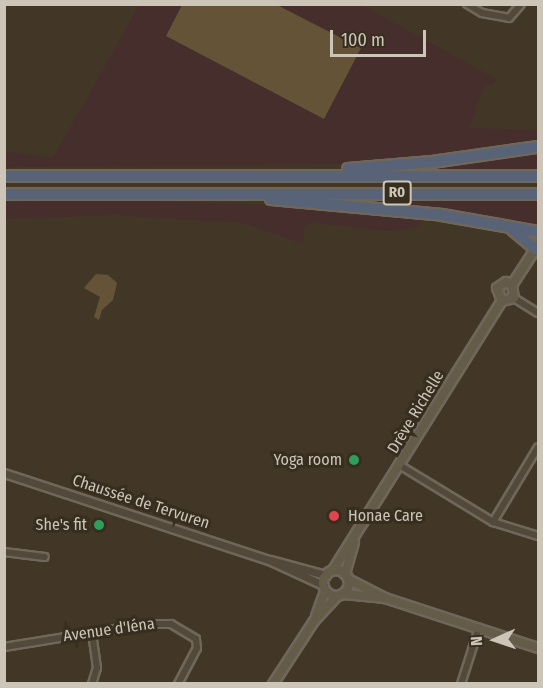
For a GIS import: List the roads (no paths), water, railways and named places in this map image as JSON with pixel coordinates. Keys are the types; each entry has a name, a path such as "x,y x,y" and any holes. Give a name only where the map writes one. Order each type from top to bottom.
{"highway":[{"path":"326,175 345,169 432,162 538,147"},
{"name":"R0","path":"4,176 538,176"},
{"path":"256,193 270,199 442,214 538,232"},
{"name":"R0","path":"4,194 538,194"},
{"path":"508,227 537,247"}],"main road":[{"path":"502,301 514,298 512,285 537,247"},
{"name":"Drève Richelle","path":"324,588 329,573 355,538 401,466 502,301 497,288 502,283 512,285"},
{"name":"Drève Richelle","path":"340,595 347,576 355,538"},
{"path":"329,573 347,576 385,598 538,648"},
{"path":"314,621 324,588 340,595 385,598"},
{"path":"273,684 314,621 340,595"}],"street":[{"path":"467,4 482,13 509,18 521,4"},
{"path":"514,298 538,313"},
{"path":"493,522 538,447"},
{"path":"401,466 493,522 538,536"},
{"name":"Chaussée de Tervuren","path":"4,472 268,560 329,573"},
{"path":"4,552 45,557"},
{"name":"Chaussée de Tervuren","path":"268,560 324,588"},
{"name":"Avenue d'Iéna","path":"4,647 159,622 189,633 196,639 197,648 178,684"},
{"path":"461,684 479,628"},
{"path":"92,632 97,668 92,684"}],"place":[{"name":"Yoga room","path":"354,460"},
{"name":"Honae Care","path":"334,516"},
{"name":"She's fit","path":"99,525"}]}
